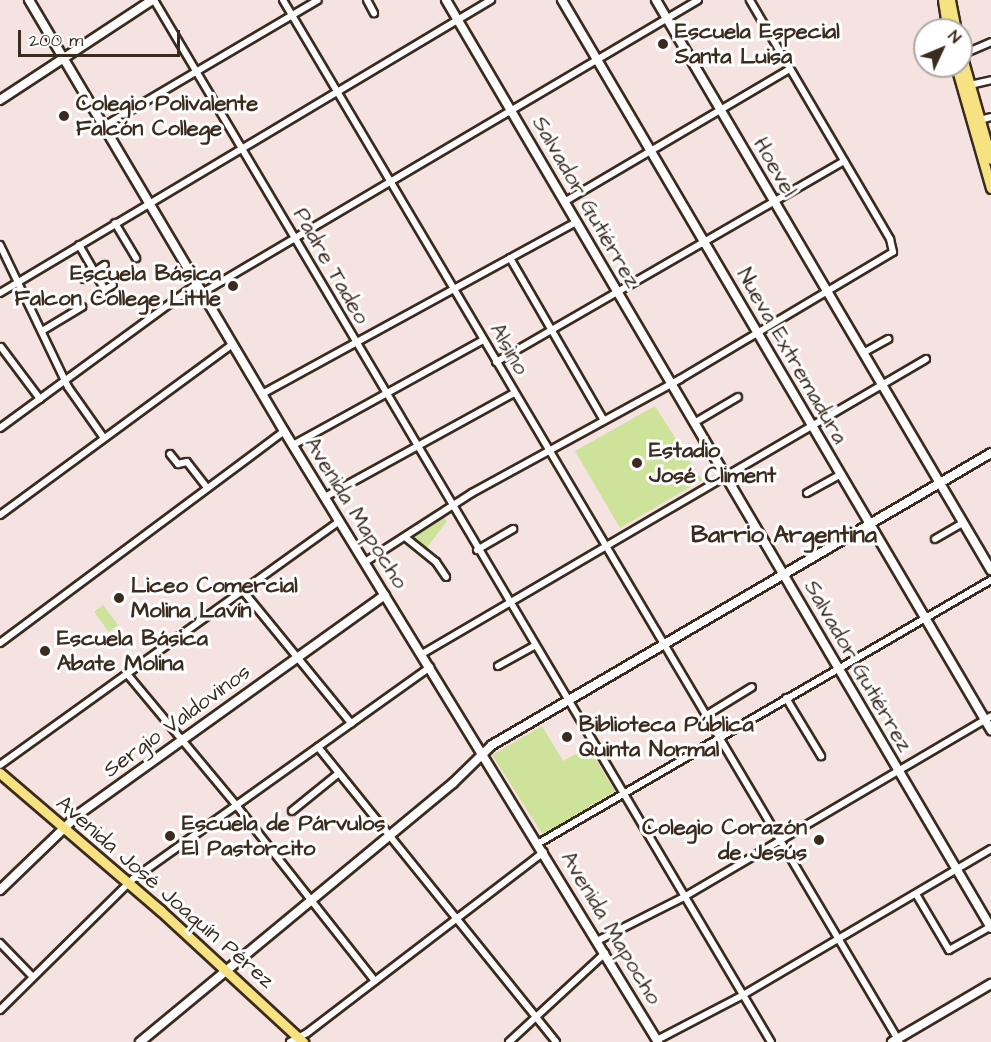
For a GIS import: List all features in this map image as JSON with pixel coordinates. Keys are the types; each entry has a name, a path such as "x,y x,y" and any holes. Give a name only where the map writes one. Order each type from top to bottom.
{"main road":[{"name":"Avenida Mapocho","path":"29,0 284,431 542,847 657,1041"},
{"path":"0,99 64,60 153,0"},
{"name":"Salvador Gutiérrez","path":"446,0 991,928"},
{"name":"Nueva Extremadura","path":"562,0 925,618 988,718 991,730"},
{"name":"Hoevel","path":"656,0 991,570"},
{"path":"943,0 946,18"},
{"path":"950,0 954,18"},
{"path":"959,78 991,188"},
{"path":"968,78 991,156"},
{"path":"140,1042 152,1038 226,971 390,835 496,742 991,453"},
{"name":"Sergio Valdovinos","path":"0,890 62,828 385,595"},
{"name":"Avenida José Joaquín Pérez","path":"0,773 226,971 297,1041"},
{"path":"896,1041 991,984"}],"street":[{"name":"Padre Tadeo","path":"153,0 451,507 771,1042"},
{"name":"Alsino","path":"283,0 896,1041"},
{"path":"104,126 318,0"},
{"path":"367,0 374,13"},
{"path":"0,293 240,147 491,0"},
{"path":"0,428 200,288 294,238 699,0"},
{"path":"365,562 547,450 758,334 891,254 892,243 750,0"},
{"path":"973,50 991,42"},
{"path":"564,202 790,69"},
{"path":"970,86 991,80"},
{"path":"980,120 991,117"},
{"path":"496,362 844,161"},
{"path":"262,394 576,222"},
{"path":"115,223 136,258"},
{"path":"0,245 66,381 104,438"},
{"path":"79,245 95,272 102,291 113,285"},
{"path":"510,258 603,419"},
{"path":"84,279 105,265"},
{"path":"42,331 81,307"},
{"path":"863,353 888,339"},
{"path":"293,445 483,340"},
{"path":"0,514 233,344"},
{"path":"1,347 40,399"},
{"path":"422,654 926,359"},
{"path":"325,497 514,393"},
{"path":"694,423 738,397"},
{"path":"0,643 284,431"},
{"path":"170,454 178,464 187,462 207,488"},
{"path":"807,493 841,474"},
{"path":"0,765 340,521"},
{"path":"935,539 963,523"},
{"path":"477,550 513,529"},
{"path":"405,537 436,561 446,577"},
{"path":"297,1041 457,918 542,847 623,794 991,580"},
{"path":"243,591 351,723"},
{"path":"498,666 534,646"},
{"path":"0,1010 127,885 430,667"},
{"path":"127,674 236,805 375,981"},
{"path":"705,716 753,687"},
{"path":"786,698 821,756"},
{"path":"597,941 684,897 988,718"},
{"path":"318,747 556,1042"},
{"path":"292,811 339,773"},
{"path":"657,1041 743,995 991,849"},
{"path":"916,894 949,950 991,928"},
{"path":"0,943 33,977"},
{"path":"509,1042 605,953"}],"green space":[{"name":"Estadio José Climent","path":"655,406 702,480 620,528 575,451"},
{"path":"443,517 447,521 425,550 411,539"},
{"path":"103,605 118,625 109,632 94,612"},
{"path":"542,726 563,761 588,747 615,791 543,835 492,755"}],"place":[{"name":"Escuela Especial Santa Luisa","path":"663,44"},
{"name":"Colegio Polivalente Falcón College","path":"64,116"},
{"name":"Escuela Básica Falcon College Little","path":"233,286"},
{"name":"Estadio José Climent","path":"637,463"},
{"name":"Liceo Comercial Molina Lavín","path":"119,598"},
{"name":"Escuela Básica Abate Molina","path":"45,651"},
{"name":"Biblioteca Pública Quinta Normal","path":"567,737"},
{"name":"Escuela de Párvulos El Pastorcito","path":"170,836"},
{"name":"Colegio Corazón de Jesús","path":"819,840"}],"district":[{"name":"Barrio Argentina","path":"784,536"}]}
